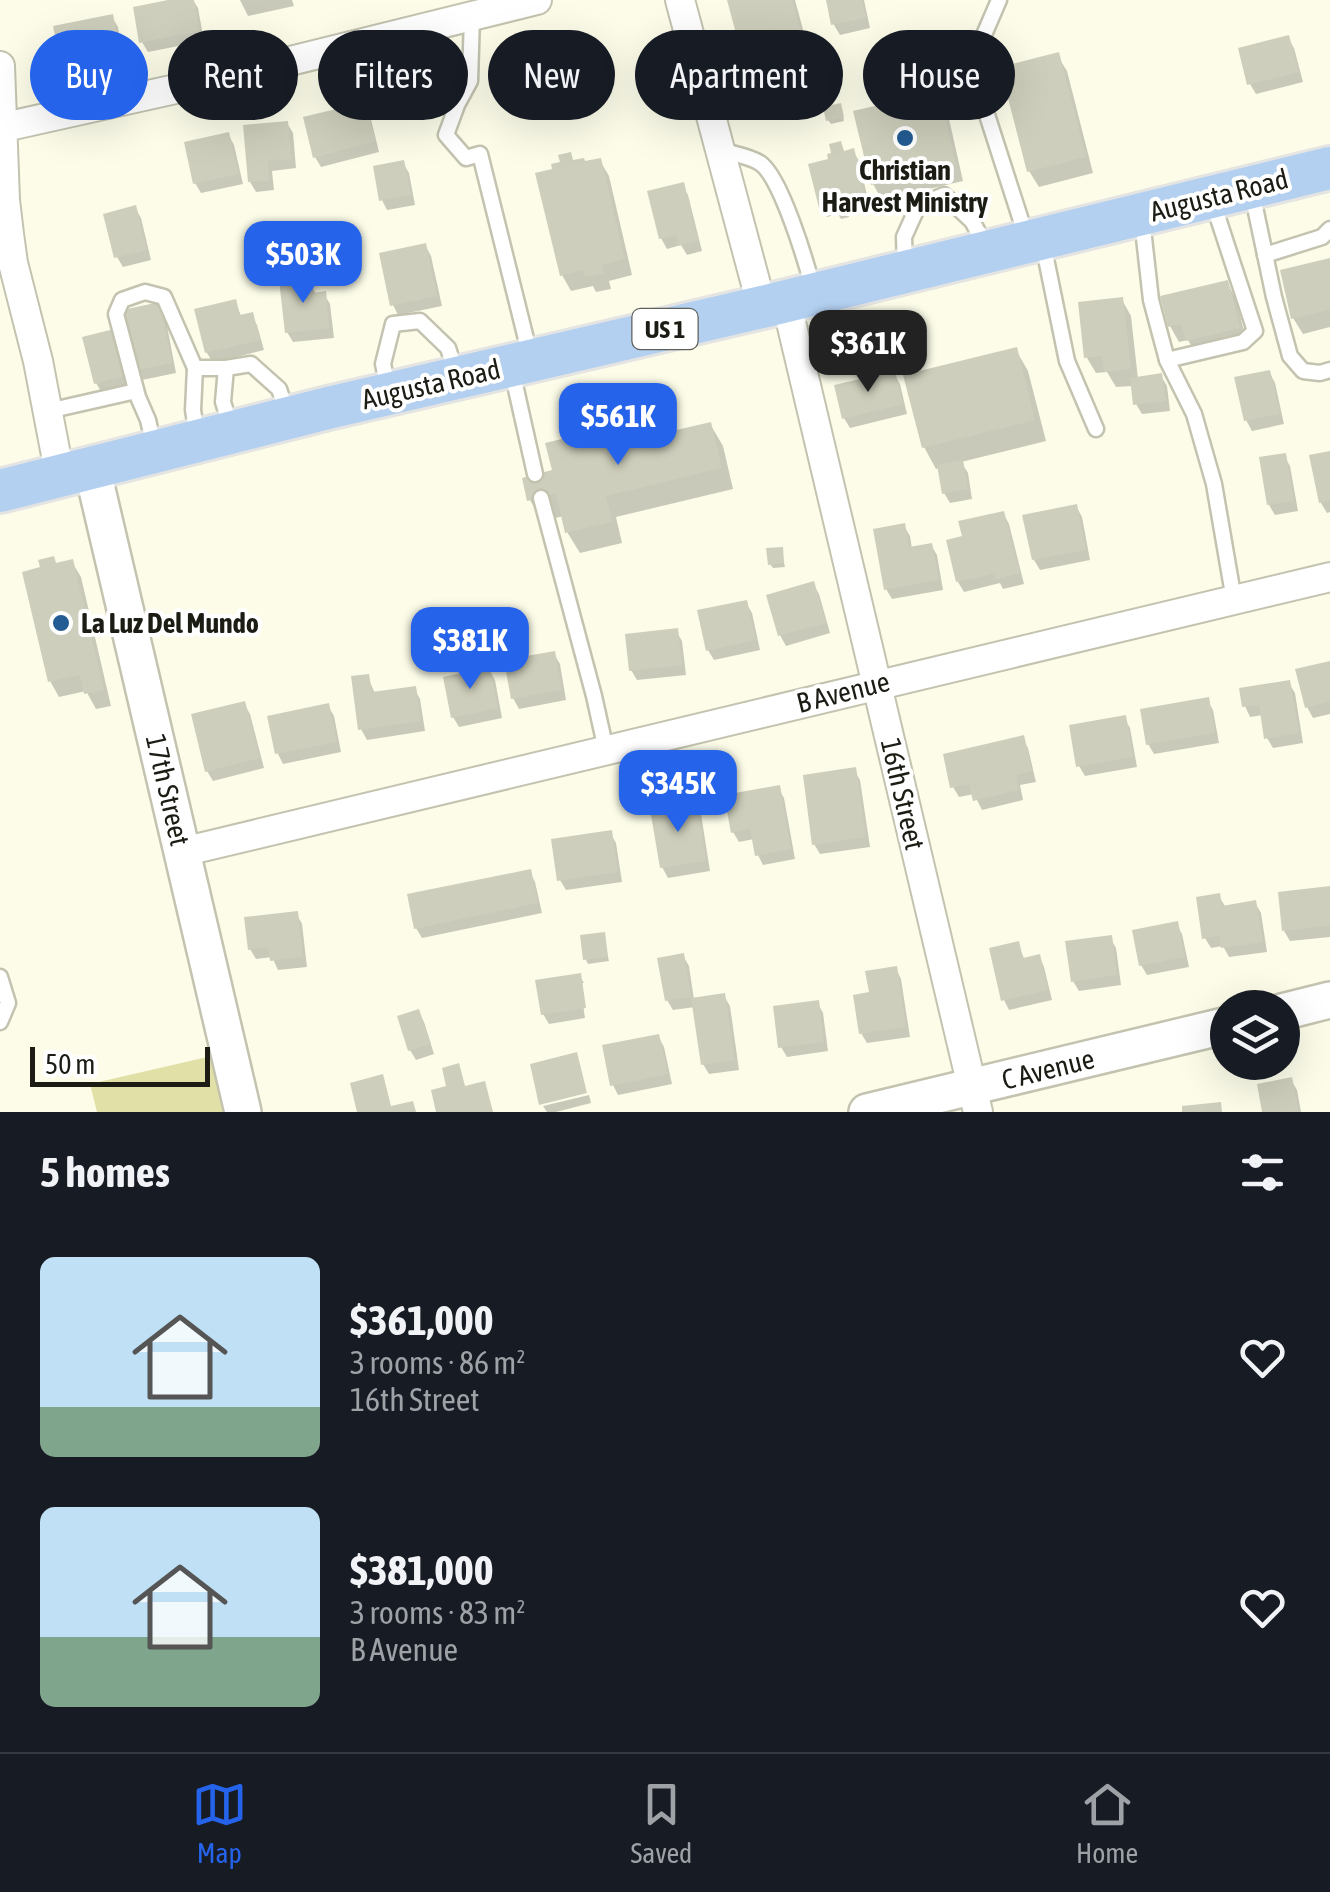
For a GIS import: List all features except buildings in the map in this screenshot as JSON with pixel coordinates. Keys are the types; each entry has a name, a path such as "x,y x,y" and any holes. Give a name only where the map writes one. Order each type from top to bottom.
{"main road":[{"name":"Augusta Road","path":"0,490 1231,192 1327,173"}],"street":[{"path":"2,128 536,0"},
{"name":"16th Street","path":"680,0 720,149 787,300 975,1100"},
{"path":"0,66 5,200 11,248 48,411 76,472"},
{"name":"17th Street","path":"76,472 182,852 243,1112"},
{"name":"B Avenue","path":"182,852 1330,577"},
{"path":"1300,1008 1330,1000"},
{"name":"C Avenue","path":"867,1112 975,1100 1210,1030"}],"lane":[{"path":"999,0 971,65 1020,244 1096,429"},
{"path":"472,16 470,82 446,135 466,158 480,154 521,363 535,474"},
{"path":"720,149 762,164 784,201 806,260 787,300"},
{"path":"1231,192 1265,255 1290,356 1304,370 1330,370"},
{"path":"1167,360 1243,342 1255,331 1231,192"},
{"path":"905,272 904,237 918,206 944,194 972,221 1020,244"},
{"path":"1141,214 1151,300 1167,360 1194,414 1214,484 1234,600"},
{"path":"1265,255 1322,237 1330,228"},
{"path":"156,453 116,314 122,300 145,292 164,297 194,368 193,410 216,438"},
{"path":"389,394 382,364 393,324 420,321 448,348 458,378"},
{"path":"194,368 251,364 279,388 289,418"},
{"path":"216,438 226,368"},
{"path":"48,411 136,391"},
{"path":"541,498 606,750"},
{"path":"0,977 8,1003 0,1022"}],"shaded area":[{"path":"229,1052 243,1112 97,1112 90,1084"}],"place":[{"name":"Christian Harvest Ministry","path":"905,138"},
{"name":"La Luz Del Mundo","path":"61,623"}]}
